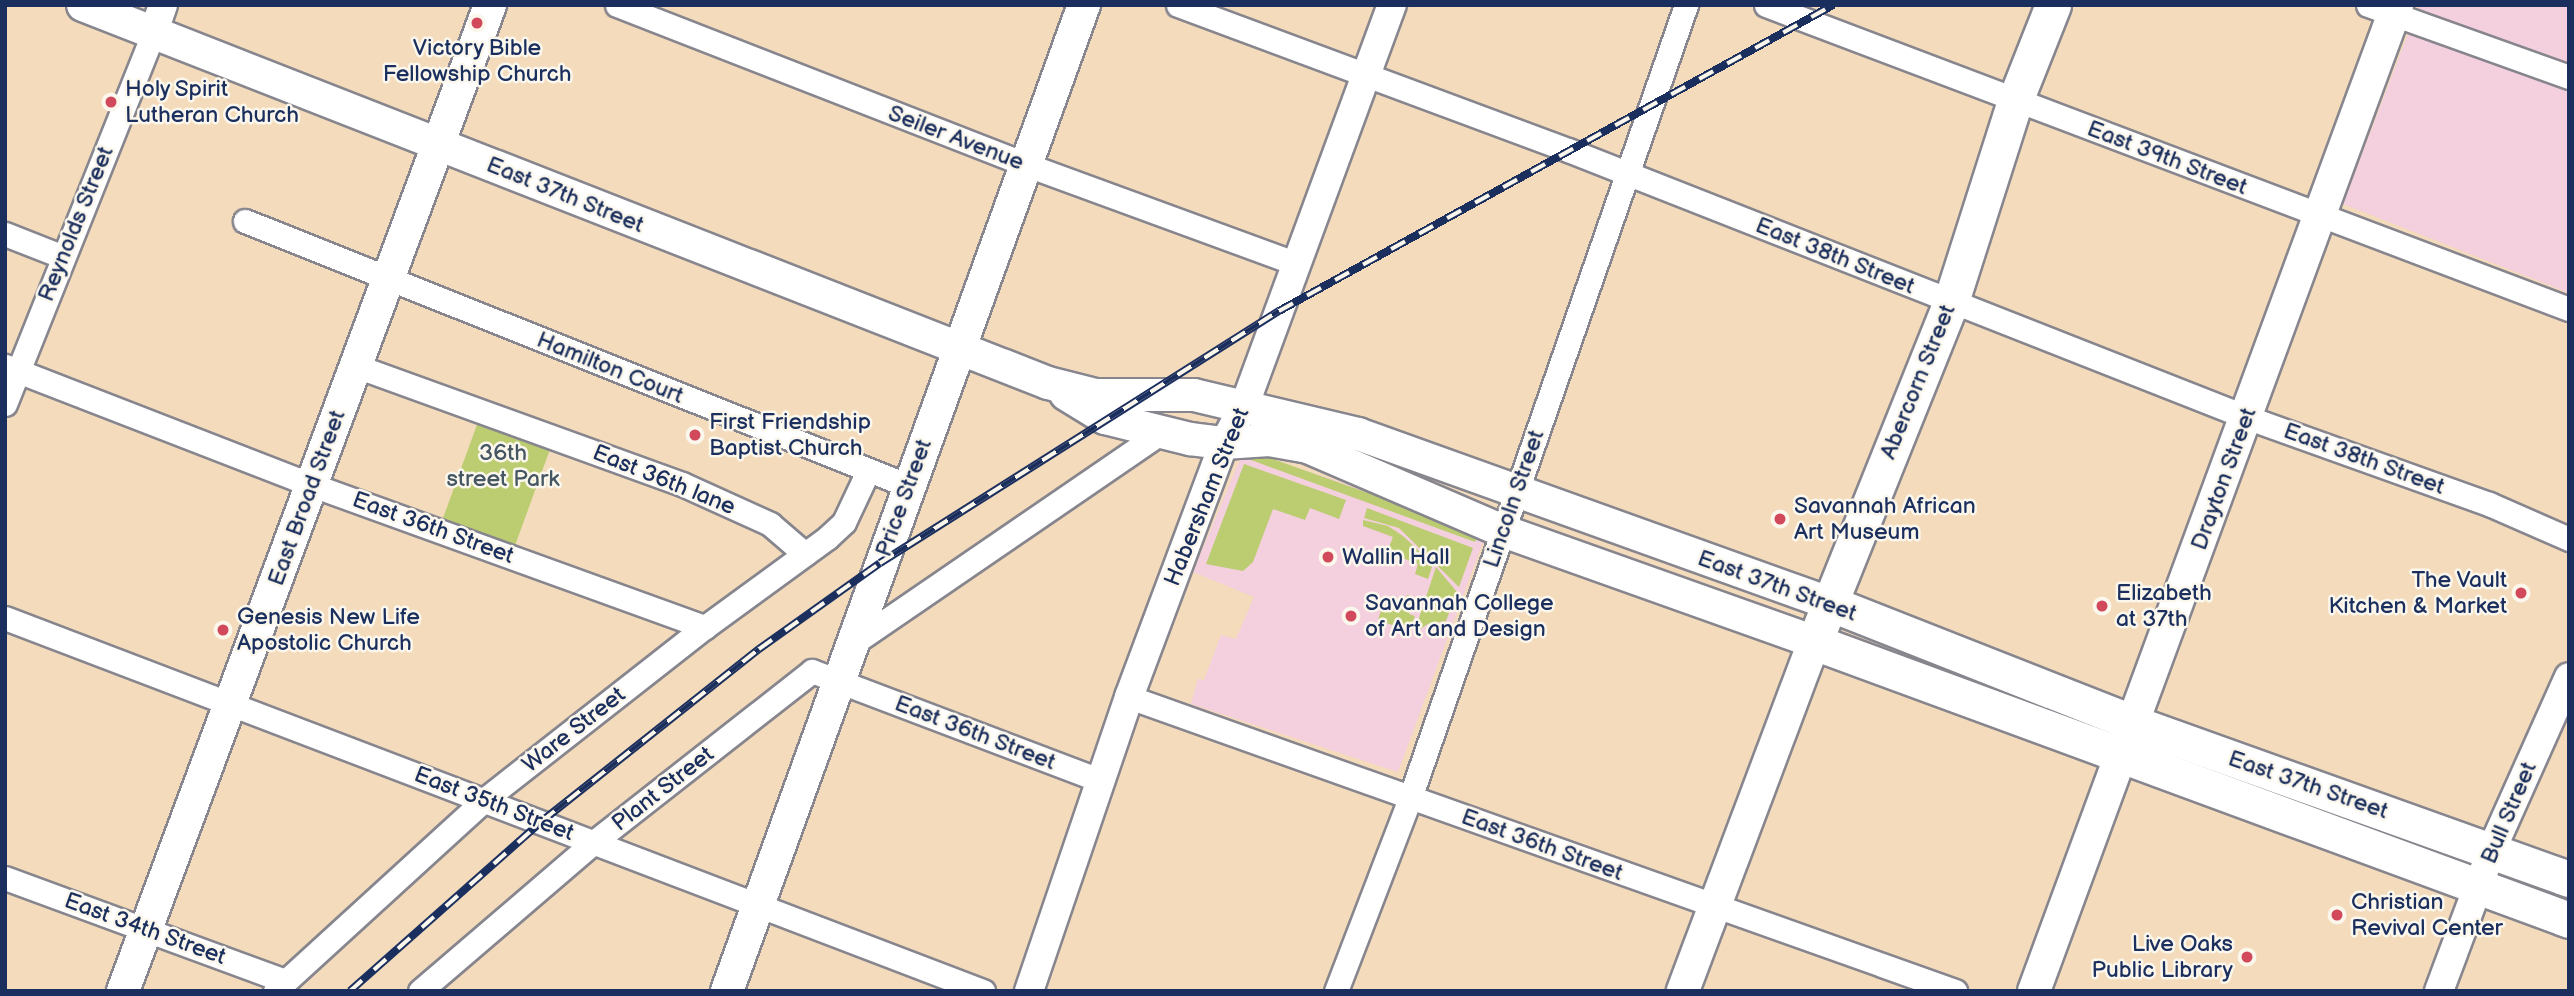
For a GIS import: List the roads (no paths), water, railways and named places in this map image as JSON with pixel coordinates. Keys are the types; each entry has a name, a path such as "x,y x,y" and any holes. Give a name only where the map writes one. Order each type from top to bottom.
{"main road":[{"name":"East 37th Street","path":"83,5 158,20 439,144 958,351 1048,383 1095,395 1194,395 1245,404 1357,434 1829,603 2133,723 2492,849 2569,879"},
{"name":"East Broad Street","path":"123,991 490,5"},
{"name":"Price Street","path":"727,991 757,905 825,676 852,644 1084,5"},
{"name":"Abercorn Street","path":"1683,991 1829,603 1951,302 2015,101 2053,5"},
{"name":"Drayton Street","path":"2034,991 2319,216 2386,8"},
{"name":"East 37th Street","path":"1048,383 1105,418 1160,433 1224,443 1269,440 1308,447 1503,531 1814,642 2119,757 2479,884 2569,920"}],"street":[{"name":"Seiler Avenue","path":"617,5 1027,165 1297,264"},
{"name":"East 38th Street","path":"1178,5 1367,72 2246,417 2489,504 2569,539"},
{"name":"Habersham Street","path":"1029,991 1129,697 1224,443 1245,404 1392,5"},
{"name":"Lincoln Street","path":"1336,991 1410,798 1686,5"},
{"name":"East 39th Street","path":"1766,5 2569,309"},
{"path":"2386,8 2569,77"},
{"name":"Reynolds Street","path":"5,404 12,369 158,20"},
{"name":"Hamilton Court","path":"245,221 909,486"},
{"path":"5,233 61,256"},
{"name":"East 36th lane","path":"356,366 682,484 770,524 805,554"},
{"name":"East 36th Street","path":"12,369 312,485 705,626"},
{"path":"852,644 1160,433"},
{"name":"Ware Street","path":"280,986 484,800 705,626 805,554 844,522 868,471"},
{"name":"East 35th Street","path":"5,618 984,991"},
{"name":"East 36th Street","path":"825,676 1099,780"},
{"name":"Plant Street","path":"420,991 594,842 825,676"},
{"name":"Bull Street","path":"2439,991 2492,849 2569,677"},
{"name":"East 36th Street","path":"1129,697 1955,991"},
{"name":"East 34th Street","path":"5,878 146,929 280,986"}],"railway":[{"path":"350,991 542,821 759,649 880,563 1279,311 1833,5"}],"place":[{"name":"Victory Bible Fellowship Church","path":"477,23"},
{"name":"Holy Spirit Lutheran Church","path":"111,102"},
{"name":"First Friendship Baptist Church","path":"695,435"},
{"name":"Savannah African Art Museum","path":"1780,519"},
{"name":"Wallin Hall","path":"1328,557"},
{"name":"The Vault Kitchen & Market","path":"2521,593"},
{"name":"Elizabeth at 37th","path":"2102,606"},
{"name":"Savannah College of Art and Design","path":"1351,616"},
{"name":"Genesis New Life Apostolic Church","path":"223,630"},
{"name":"Christian Revival Center","path":"2337,915"},
{"name":"Live Oaks Public Library","path":"2247,957"}],"park label":[{"name":"36th street Park","path":"503,466"}]}
